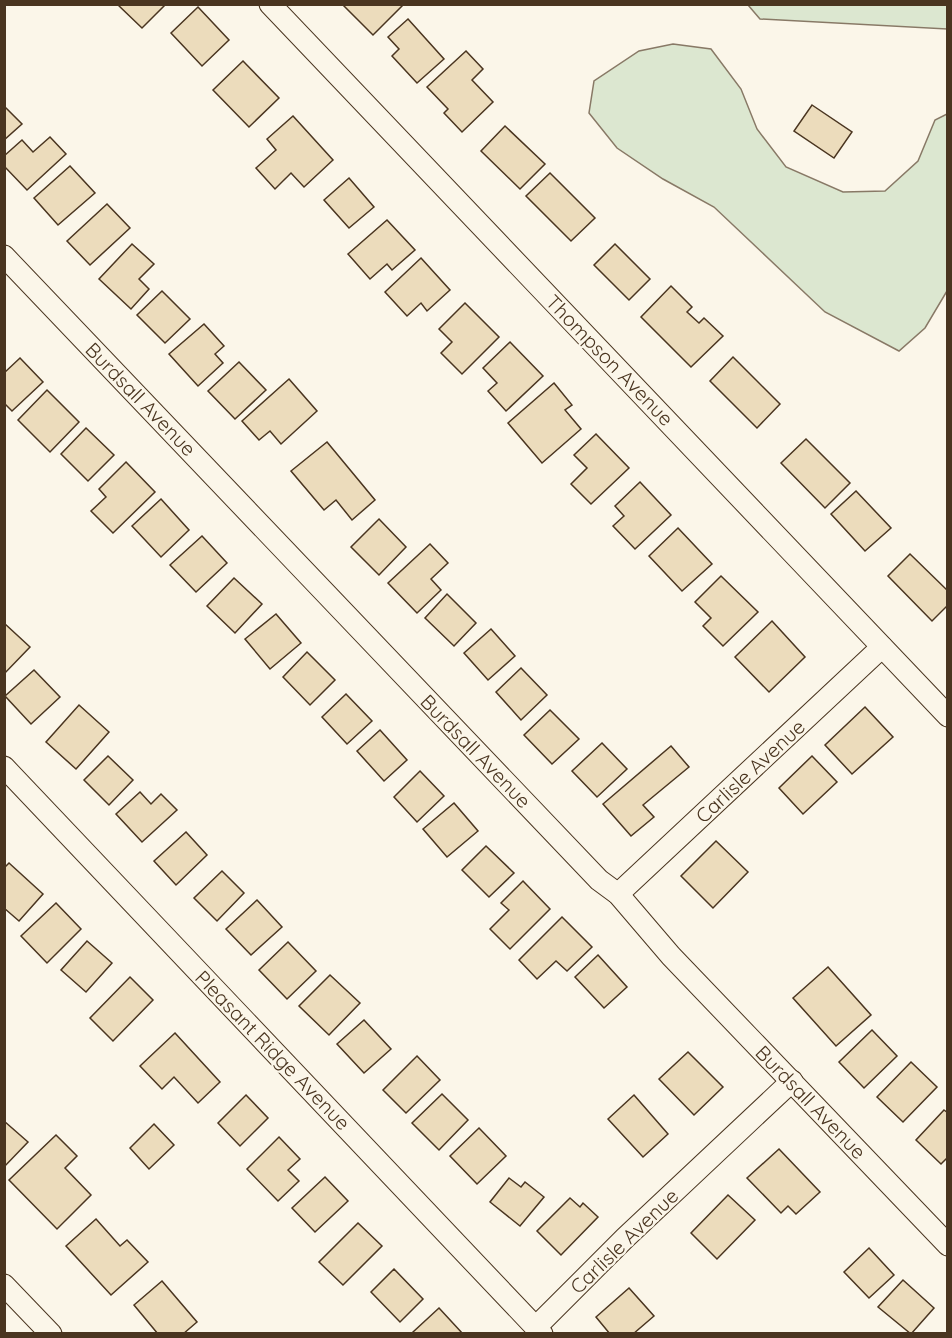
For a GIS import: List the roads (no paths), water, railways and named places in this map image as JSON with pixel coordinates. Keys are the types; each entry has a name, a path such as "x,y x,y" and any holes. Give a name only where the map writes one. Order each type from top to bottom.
{"street":[{"name":"Thompson Avenue","path":"270,4 948,716"},
{"name":"Burdsall Avenue","path":"4,256 590,871 618,894 671,956 948,1245"},
{"name":"Carlisle Avenue","path":"618,894 882,647"},
{"name":"Pleasant Ridge Avenue","path":"4,766 539,1330"},
{"name":"Carlisle Avenue","path":"539,1330 634,1230 792,1081"},
{"path":"4,1285 51,1334"}]}
